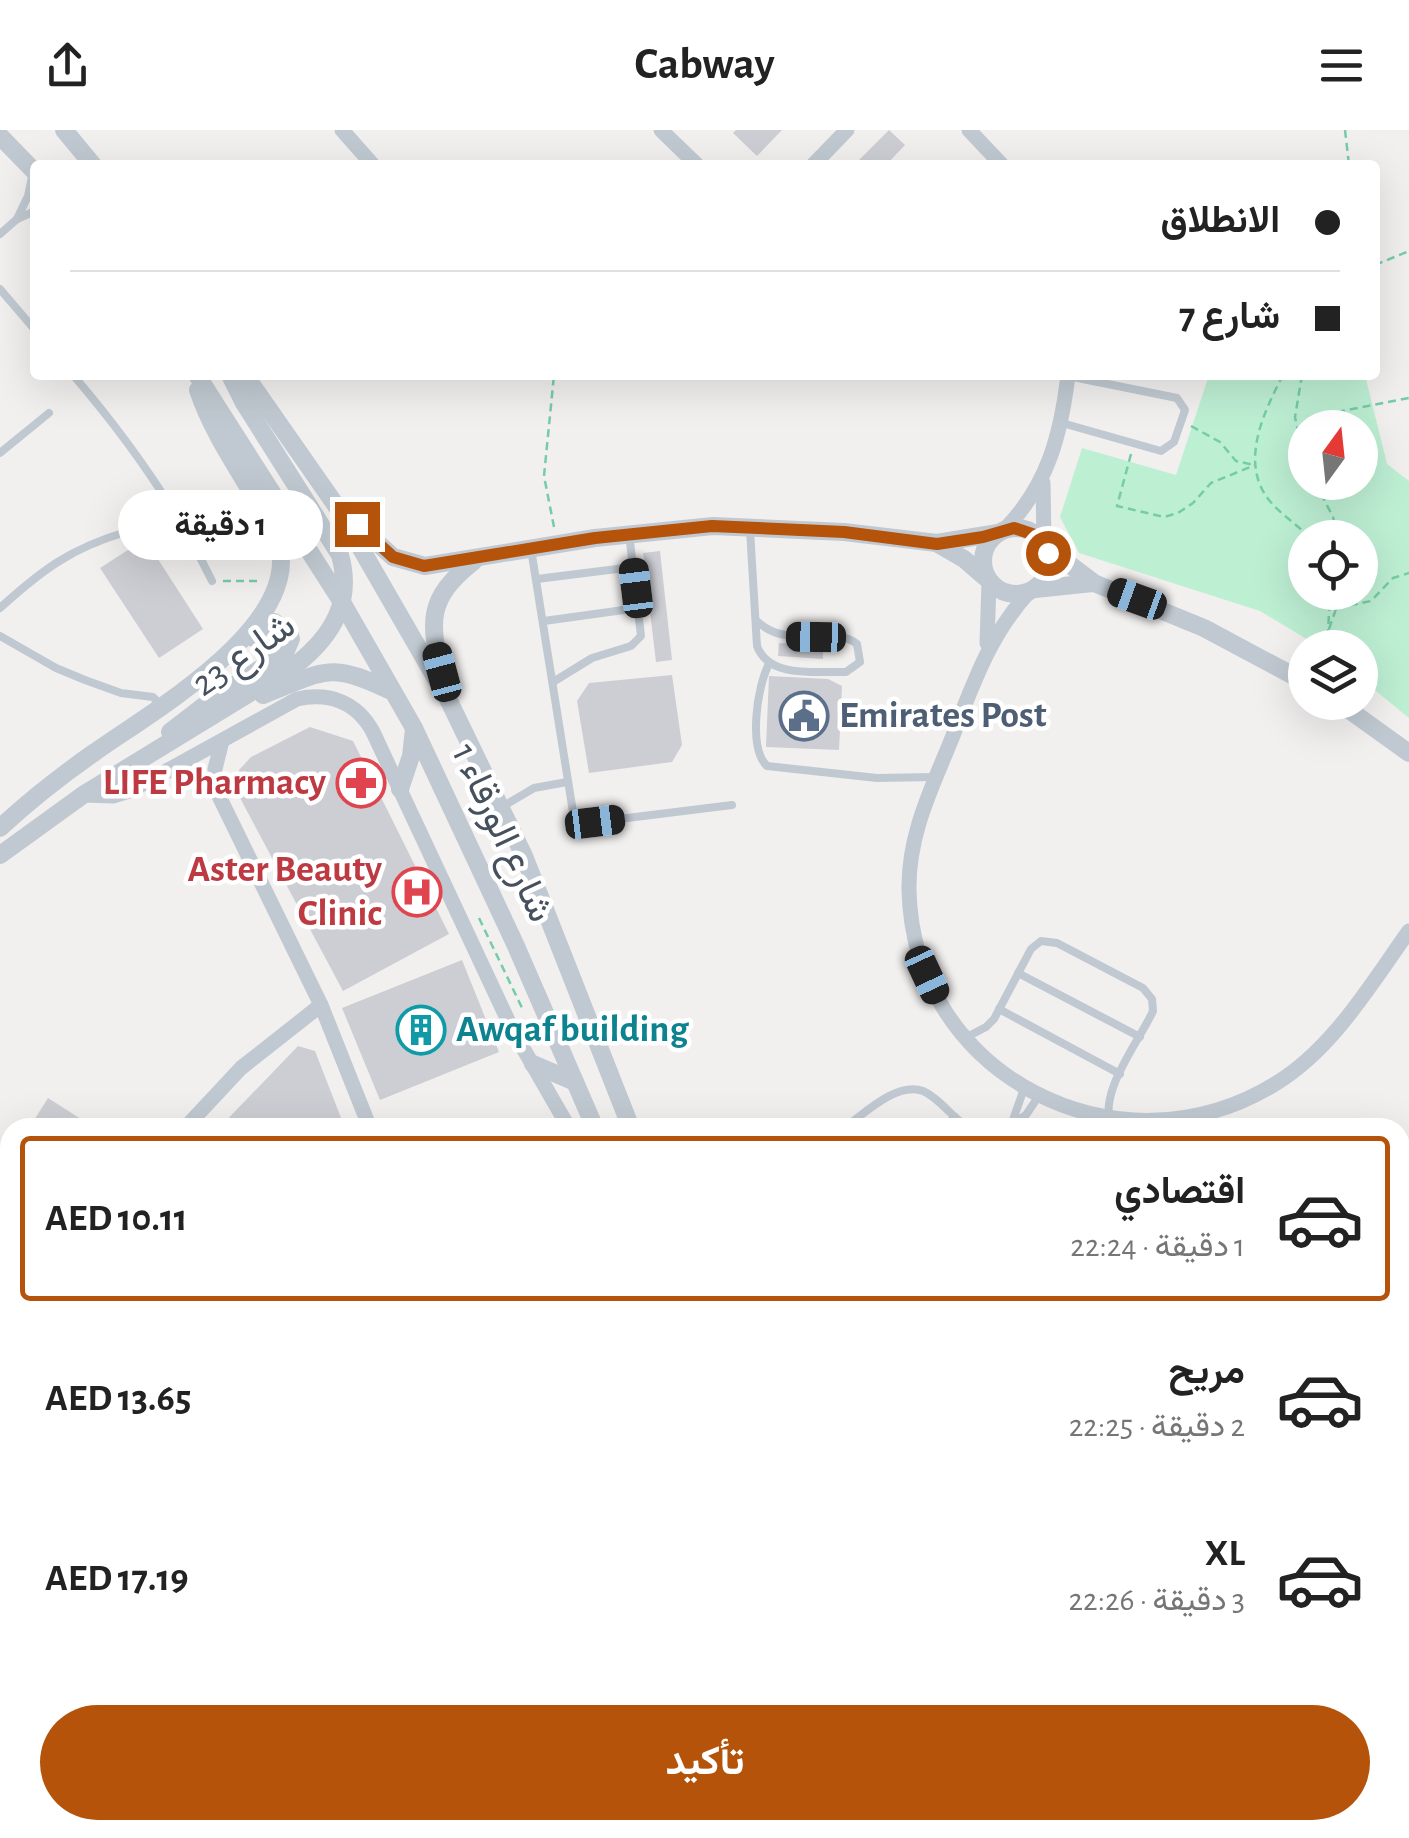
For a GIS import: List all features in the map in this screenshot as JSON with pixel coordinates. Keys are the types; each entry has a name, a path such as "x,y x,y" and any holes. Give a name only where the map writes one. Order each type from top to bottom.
{"street":[{"path":"64,130 89,160"},
{"path":"342,130 369,160"},
{"path":"661,130 693,160"},
{"path":"818,160 848,130"},
{"path":"969,130 997,160"},
{"path":"0,136 30,167"},
{"name":"شارع 23","path":"0,828 72,769 185,692 242,638 278,585 282,562 278,538 210,422 197,380"},
{"name":"شارع الورقاء 1","path":"199,380 342,604 414,728 591,1118"},
{"name":"شارع 23","path":"0,855 83,795 234,704 308,654 328,633 342,604 344,569 334,542 232,380"},
{"name":"شارع الورقاء 1","path":"248,380 337,508 450,702 502,807 627,1118"},
{"path":"984,657 990,612 983,554 1026,506 1043,480 1062,423 1067,380"},
{"path":"1043,480 1048,570 1009,616 984,657 923,806 912,848 911,912 927,975 947,1014 965,1038 989,1062 1032,1090 1098,1118"},
{"path":"337,508 376,545 403,562 436,566 628,533 750,526 844,532 937,544 1023,528 1094,583 1204,628 1288,673"},
{"path":"937,544 964,559 996,588 1012,594 1094,583"},
{"path":"450,702 432,619 445,588 476,560"},
{"path":"132,765 192,714 284,654 291,639 288,630 274,622 264,625 221,672 185,692"},
{"path":"234,704 268,694 308,675 329,671 360,676 393,692"},
{"path":"83,795 122,794 297,699 317,696 336,699 354,708 368,723 512,1028 563,1118"},
{"path":"1363,720 1409,754"},
{"path":"400,790 411,756 414,728"},
{"path":"222,740 215,768 216,788 321,1005 366,1118"},
{"path":"168,770 199,778 216,788"},
{"path":"1199,1118 1256,1095 1310,1058 1339,1026 1409,931"},
{"path":"194,1118 241,1068 321,1005"},
{"path":"532,1064 575,1082"}],"lane":[{"path":"17,219 30,188"},
{"path":"0,234 30,213"},
{"path":"0,289 30,324"},
{"path":"78,380 161,488 212,581"},
{"path":"1062,423 1160,451 1174,442 1185,410 1177,398 1088,380"},
{"path":"0,454 49,413"},
{"path":"750,526 759,651 769,664 780,669 846,672 856,666 860,650 847,638 781,636 757,622"},
{"path":"0,608 60,558 94,541 126,532"},
{"path":"553,682 592,658 635,644 642,631 628,533"},
{"path":"532,548 573,812 589,822 732,805"},
{"path":"536,578 633,566"},
{"path":"544,621 638,608"},
{"path":"0,636 70,674 122,692 153,697 162,706"},
{"path":"769,664 758,694 758,752 767,766 877,778 937,777"},
{"path":"502,807 534,788 567,782"},
{"path":"965,1038 986,1027 1031,949 1046,940 1115,973 1147,991 1153,1010 1108,1100 1110,1118"},
{"path":"1018,973 1140,1037"},
{"path":"999,1009 1120,1074"},
{"path":"859,1118 908,1089 928,1094 955,1117"},
{"path":"1013,1118 1016,1105 1032,1090"},
{"path":"1022,1118 1032,1090"}],"path":[{"path":"1345,130 1349,160"},
{"path":"1380,264 1409,251"},
{"path":"554,380 544,476 558,544"},
{"path":"1281,380 1260,427 1255,465 1256,478 1267,498 1291,520"},
{"path":"1295,410 1301,380"},
{"path":"1342,410 1409,398"},
{"path":"1180,429 1192,426 1209,433 1236,460 1255,465"},
{"path":"1134,443 1117,506 1150,515 1178,513 1212,484 1255,465"},
{"path":"1378,594 1393,578 1409,573"},
{"path":"212,581 256,580 278,585"}],"green space":[{"path":"1207,380 1366,380 1374,410 1288,410 1288,500 1378,500 1378,428 1387,464 1409,481 1409,718 1378,693 1378,630 1292,630 1260,611 1079,553 1060,517 1082,448 1176,475"}],"building":[{"path":"782,130 757,156 733,133"},
{"path":"889,130 905,145 891,160 859,160"},
{"path":"145,539 203,629 159,658 100,568"},
{"path":"660,551 672,660 656,662 643,553"},
{"path":"779,643 823,646 823,659 778,656"},
{"path":"672,675 682,745 672,762 589,773 577,701 589,683"},
{"name":"Emirates Post","path":"769,676 828,679 842,686 839,750 766,747"},
{"path":"310,727 353,741 449,934 343,991 239,796 237,782 239,770 251,757"},
{"name":"Awqaf building","path":"462,960 499,1052 380,1100 342,1008"},
{"path":"298,1046 315,1051 341,1118 229,1118"},
{"path":"48,1098 79,1118 35,1118"}],"place":[{"name":"Emirates Post","path":"804,716"},
{"name":"LIFE Pharmacy","path":"361,783"},
{"name":"Aster Beauty Clinic","path":"417,892"},
{"name":"Awqaf building","path":"421,1030"}],"route":[{"path":"357,524 393,557 424,566 595,538 712,526 844,532 937,544 1023,528 1038,536 1048,553"}]}
